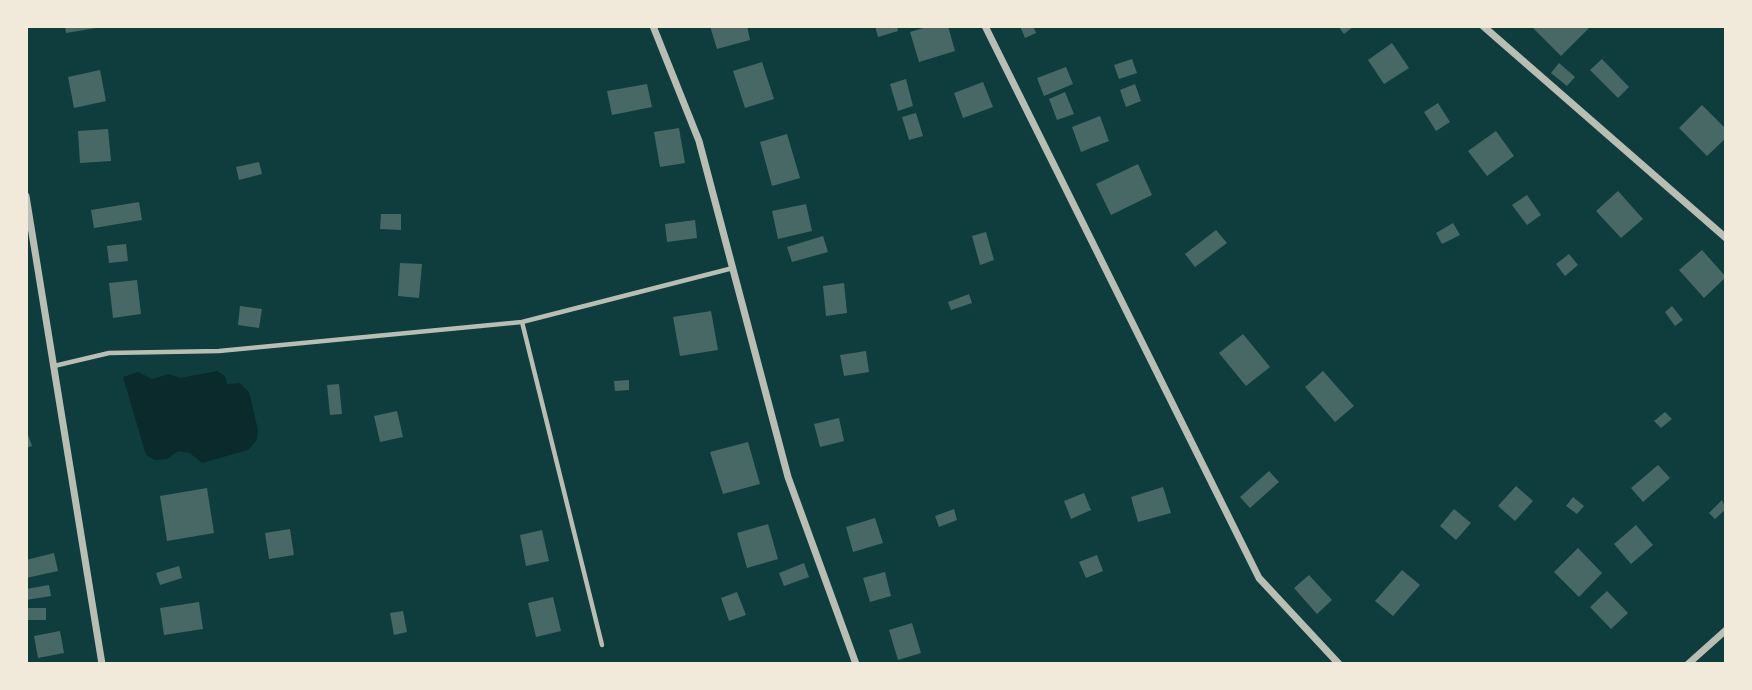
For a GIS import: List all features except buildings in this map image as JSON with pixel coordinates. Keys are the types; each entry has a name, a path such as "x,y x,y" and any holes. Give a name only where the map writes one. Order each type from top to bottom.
{"street":[{"path":"653,26 699,141 788,477 856,664"},
{"path":"985,26 1259,578 1339,664"},
{"path":"1483,26 1726,238"},
{"path":"26,196 102,664"},
{"path":"1688,664 1726,630"}],"lane":[{"path":"54,366 110,353 219,351 522,323 733,268"},
{"path":"522,323 602,645"}],"water":[{"path":"217,371 225,376 227,384 240,383 249,392 258,430 257,440 248,450 202,463 190,453 178,451 167,459 155,460 146,455 123,377 138,372 152,379 169,374 180,378"}]}
